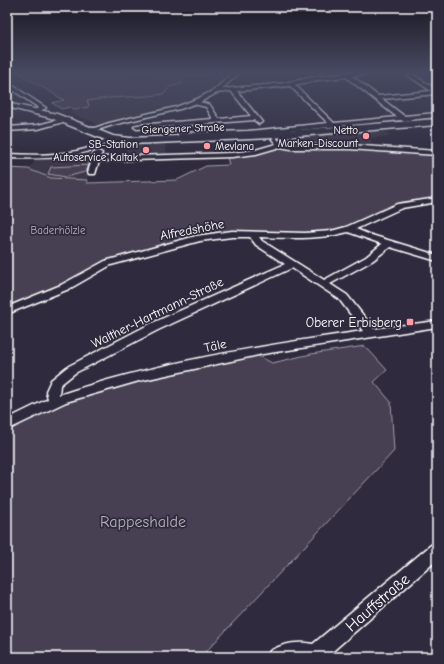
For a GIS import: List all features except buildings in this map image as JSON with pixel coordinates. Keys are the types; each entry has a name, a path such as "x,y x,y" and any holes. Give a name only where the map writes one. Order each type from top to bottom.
{"main road":[{"name":"Giengener Straße","path":"7,105 36,111 65,120 111,139 134,141 269,134 406,121 437,122"}],"street":[{"path":"35,103 43,108 36,111"},
{"path":"89,131 164,112 191,103"},
{"path":"197,103 208,106 217,120"},
{"path":"244,103 269,134 280,144 292,147 349,147 437,153"},
{"path":"310,103 333,125"},
{"path":"383,103 406,121"},
{"path":"180,136 269,134 333,125 406,121 437,115"},
{"path":"137,127 256,118"},
{"path":"7,129 38,127 65,120"},
{"path":"130,120 137,127 139,134"},
{"path":"7,156 52,156 76,152 96,146 111,139"},
{"path":"96,159 232,155 263,150 280,144"},
{"path":"92,172 99,148 96,146"},
{"name":"Alfredshöhe","path":"7,311 65,287 96,268 112,261 208,236 232,234 314,236 331,234 349,229 393,208 417,202 437,200"},
{"path":"349,229 388,244 437,258"},
{"path":"254,235 257,241 343,297 371,333"},
{"path":"324,284 369,259 388,244"},
{"name":"Walther-Hartmann-Straße","path":"55,402 52,393 54,385 60,377 71,370 171,319 293,264"},
{"name":"Täle","path":"7,425 55,402 110,384 195,364 282,346 437,324"},
{"name":"Hauffstraße","path":"317,655 437,550"},
{"path":"276,657 283,653 304,651 317,655"}],"shaded area":[{"path":"88,103 187,103 157,112 97,126 93,122 66,112 84,109 89,105"},
{"path":"382,129 391,136 369,138 374,147 333,145 295,146 285,143 282,140 290,136"},
{"name":"SB-Station Autoservice Kaltak","path":"127,142 165,142 167,156 125,158"},
{"path":"93,149 87,180 51,178 28,169 38,158 51,158"}],"green space":[{"path":"52,103 88,103 89,105 88,107 74,110 70,107 61,109"},
{"name":"Baderhölzle","path":"282,148 329,148 437,154 437,199 396,205 343,229 317,234 233,232 100,264 70,282 7,309 7,168 28,169 51,178 87,180 87,183 177,180 206,166 229,165 227,157 254,154"},
{"path":"89,165 85,172 66,177 48,174 51,167"},
{"name":"Rappeshalde","path":"365,346 387,370 374,382 391,402 394,451 201,657 7,657 7,431 35,416 65,403 96,392 161,375 257,355 272,363 311,354"}],"waterway":[{"path":"421,120 437,118"}],"place":[{"name":"Netto Marken-Discount","path":"366,136"},
{"name":"Mevlana","path":"207,146"},
{"name":"SB-Station Autoservice Kaltak","path":"146,150"},
{"name":"Oberer Erbisberg","path":"410,322"}]}
